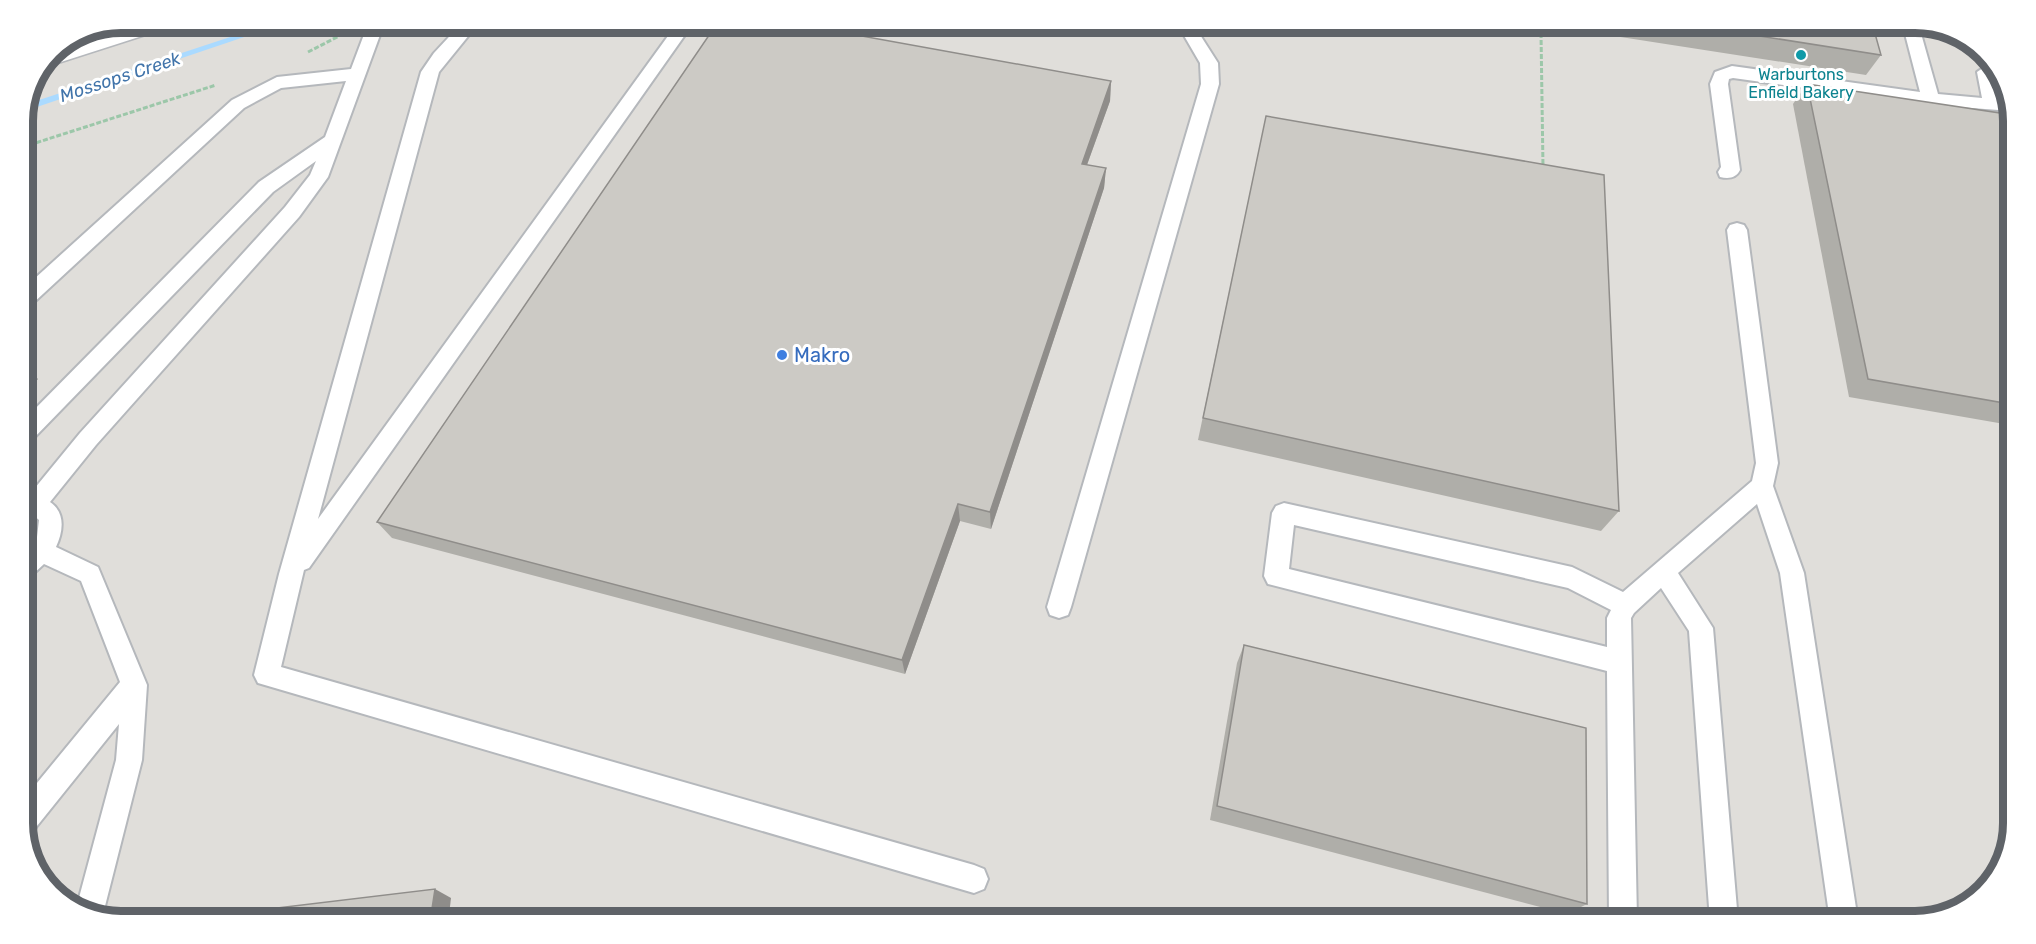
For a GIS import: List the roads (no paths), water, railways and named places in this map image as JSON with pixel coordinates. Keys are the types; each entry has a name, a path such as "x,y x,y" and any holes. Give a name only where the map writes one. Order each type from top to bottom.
{"street":[{"path":"69,51 126,33"}],"lane":[{"path":"33,499 292,212 319,177 373,33"},
{"path":"462,33 430,72 291,574 267,675 974,879"},
{"path":"291,574 678,33"},
{"path":"1059,607 1210,84 1209,63 1193,33"},
{"path":"1912,33 1931,99"},
{"path":"1987,71 1992,105"},
{"path":"1727,172 1731,170 1719,84 1721,76 1732,72 1931,99 2001,106"},
{"path":"33,292 238,104 277,83 357,74"},
{"path":"33,425 266,187 333,140"},
{"path":"1737,230 1767,462 1762,486 1792,573 1843,911"},
{"path":"1623,911 1619,618 1625,605 1762,486"},
{"path":"33,504 45,509 51,517 50,533 42,552 33,560"},
{"path":"1619,662 1276,576 1284,513 1572,578 1625,605"},
{"path":"42,552 90,574 134,685 129,760 91,905"},
{"path":"1664,572 1701,628 1723,911"},
{"path":"33,809 134,685"}],"waterway":[{"name":"Mossops Creek","path":"35,105 252,33"}],"place":[{"name":"Warburtons Enfield Bakery","path":"1801,55"},
{"name":"Makro","path":"782,355"}]}
